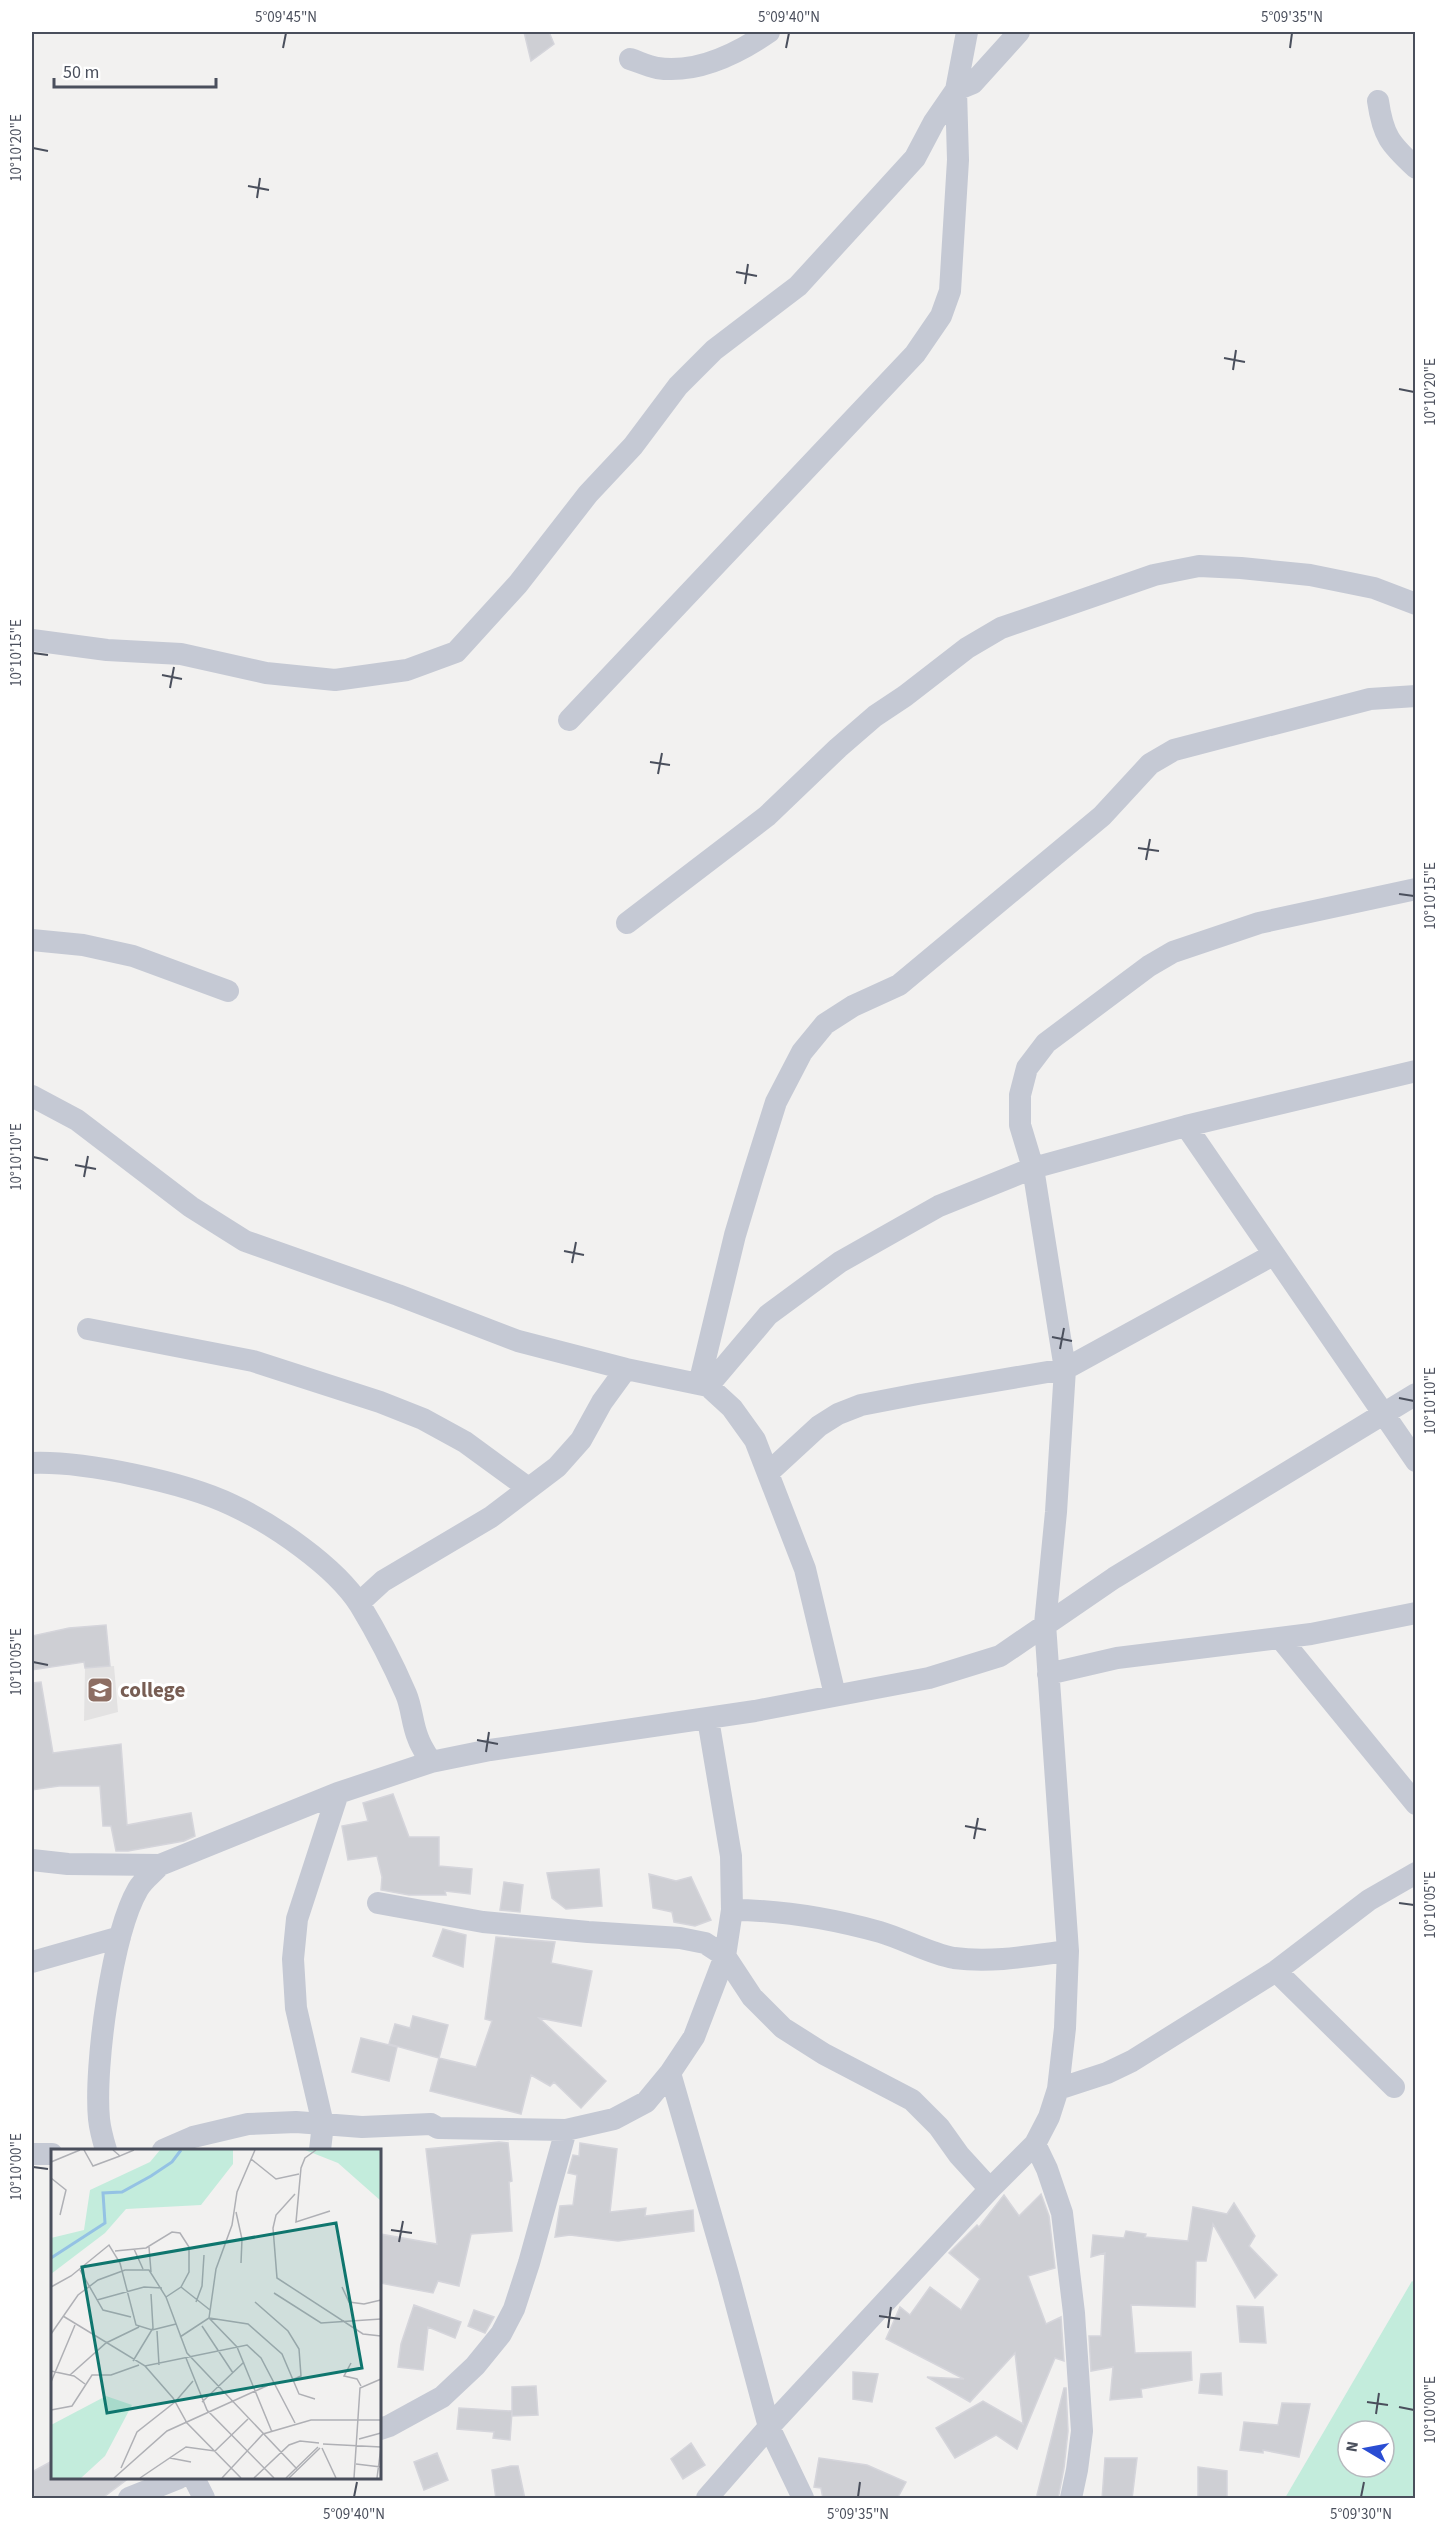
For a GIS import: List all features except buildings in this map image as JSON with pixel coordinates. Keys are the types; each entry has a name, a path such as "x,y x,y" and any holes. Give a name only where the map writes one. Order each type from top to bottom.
{"street":[{"path":"630,58 656,68 693,68 747,46 769,32"},
{"path":"569,720 908,362 940,316 950,291 956,218 958,126 956,90 968,32"},
{"path":"32,640 107,650 181,654 266,673 335,680 407,670 456,652 518,584 588,494 633,446 678,386 714,350 798,286 915,158 934,122 956,90 973,82 1019,32"},
{"path":"1378,101 1382,126 1392,146 1416,168"},
{"path":"627,923 767,816 875,716 967,648 1001,628 1154,575 1199,566 1310,575 1374,588 1416,604"},
{"path":"704,1385 735,1235 776,1102 802,1052 825,1024 853,1006 899,985 1102,816 1150,764 1174,750 1370,699 1416,696"},
{"path":"707,2499 769,2427 990,2189 1035,2144 1049,2117 1059,2089 1065,2028 1068,1951 1045,1624 1056,1512 1065,1369 1033,1167 1020,1125 1020,1095 1027,1068 1046,1043 1149,966 1173,952 1259,923 1416,889"},
{"path":"32,940 83,945 133,956 228,991"},
{"path":"704,1385 768,1315 840,1262 939,1206 1033,1167 1186,1126 1416,1071"},
{"path":"32,1096 77,1120 191,1207 245,1241 398,1295 518,1341 626,1369 704,1385 732,1408 755,1440 805,1569 835,1695"},
{"path":"1186,1126 1416,1461"},
{"path":"768,1473 819,1426 838,1414 861,1405 1065,1369 1273,1255"},
{"path":"88,1329 253,1361 380,1401 423,1419 465,1442 528,1488"},
{"path":"359,1603 383,1581 491,1516 557,1467 581,1440 602,1402 626,1369"},
{"path":"106,2149 99,2119 101,2053 120,1937 128,1909 139,1887 160,1866 338,1793 431,1762 490,1750 708,1719 929,1678 1000,1656 1114,1578 1416,1394"},
{"path":"32,1463 55,1462 116,1472 178,1486 231,1504 280,1533 324,1564 359,1603 407,1696 418,1738 431,1762"},
{"path":"1048,1674 1117,1658 1281,1638 1416,1613"},
{"path":"1281,1638 1416,1804"},
{"path":"167,2149 193,2137 248,2124 323,2124 362,2127 431,2124 438,2128 566,2130 614,2120 646,2102 670,2073 694,2037 725,1956 732,1910 731,1856 708,1719"},
{"path":"320,2149 323,2124 296,2008 293,1959 297,1919 338,1793"},
{"path":"32,1860 68,1864 160,1866"},
{"path":"1059,2089 1107,2073 1132,2061 1276,1971 1369,1900 1416,1873"},
{"path":"378,1903 483,1922 680,1938 705,1943 725,1956 752,1997 783,2028 824,2054 912,2100 939,2127 959,2155 990,2189"},
{"path":"732,1910 784,1913 846,1924 881,1932 951,1957 981,1960 1068,1951"},
{"path":"32,1962 120,1937"},
{"path":"1276,1971 1394,2087"},
{"path":"670,2073 769,2427 803,2499"},
{"path":"381,2428 389,2426 442,2397 475,2366 501,2334 514,2309 529,2263 566,2130"},
{"path":"1035,2144 1047,2169 1062,2213 1074,2313 1082,2431 1071,2499"},
{"path":"32,2154 51,2154"},
{"path":"129,2499 178,2479"},
{"path":"194,2479 204,2499"}],"shaded area":[{"name":"college","path":"114,1666 118,1712 84,1721 85,1668"}],"green space":[{"path":"1412,2281 1416,2284 1415,2498 1285,2498"}],"place":[{"name":"college","path":"100,1690"}]}
